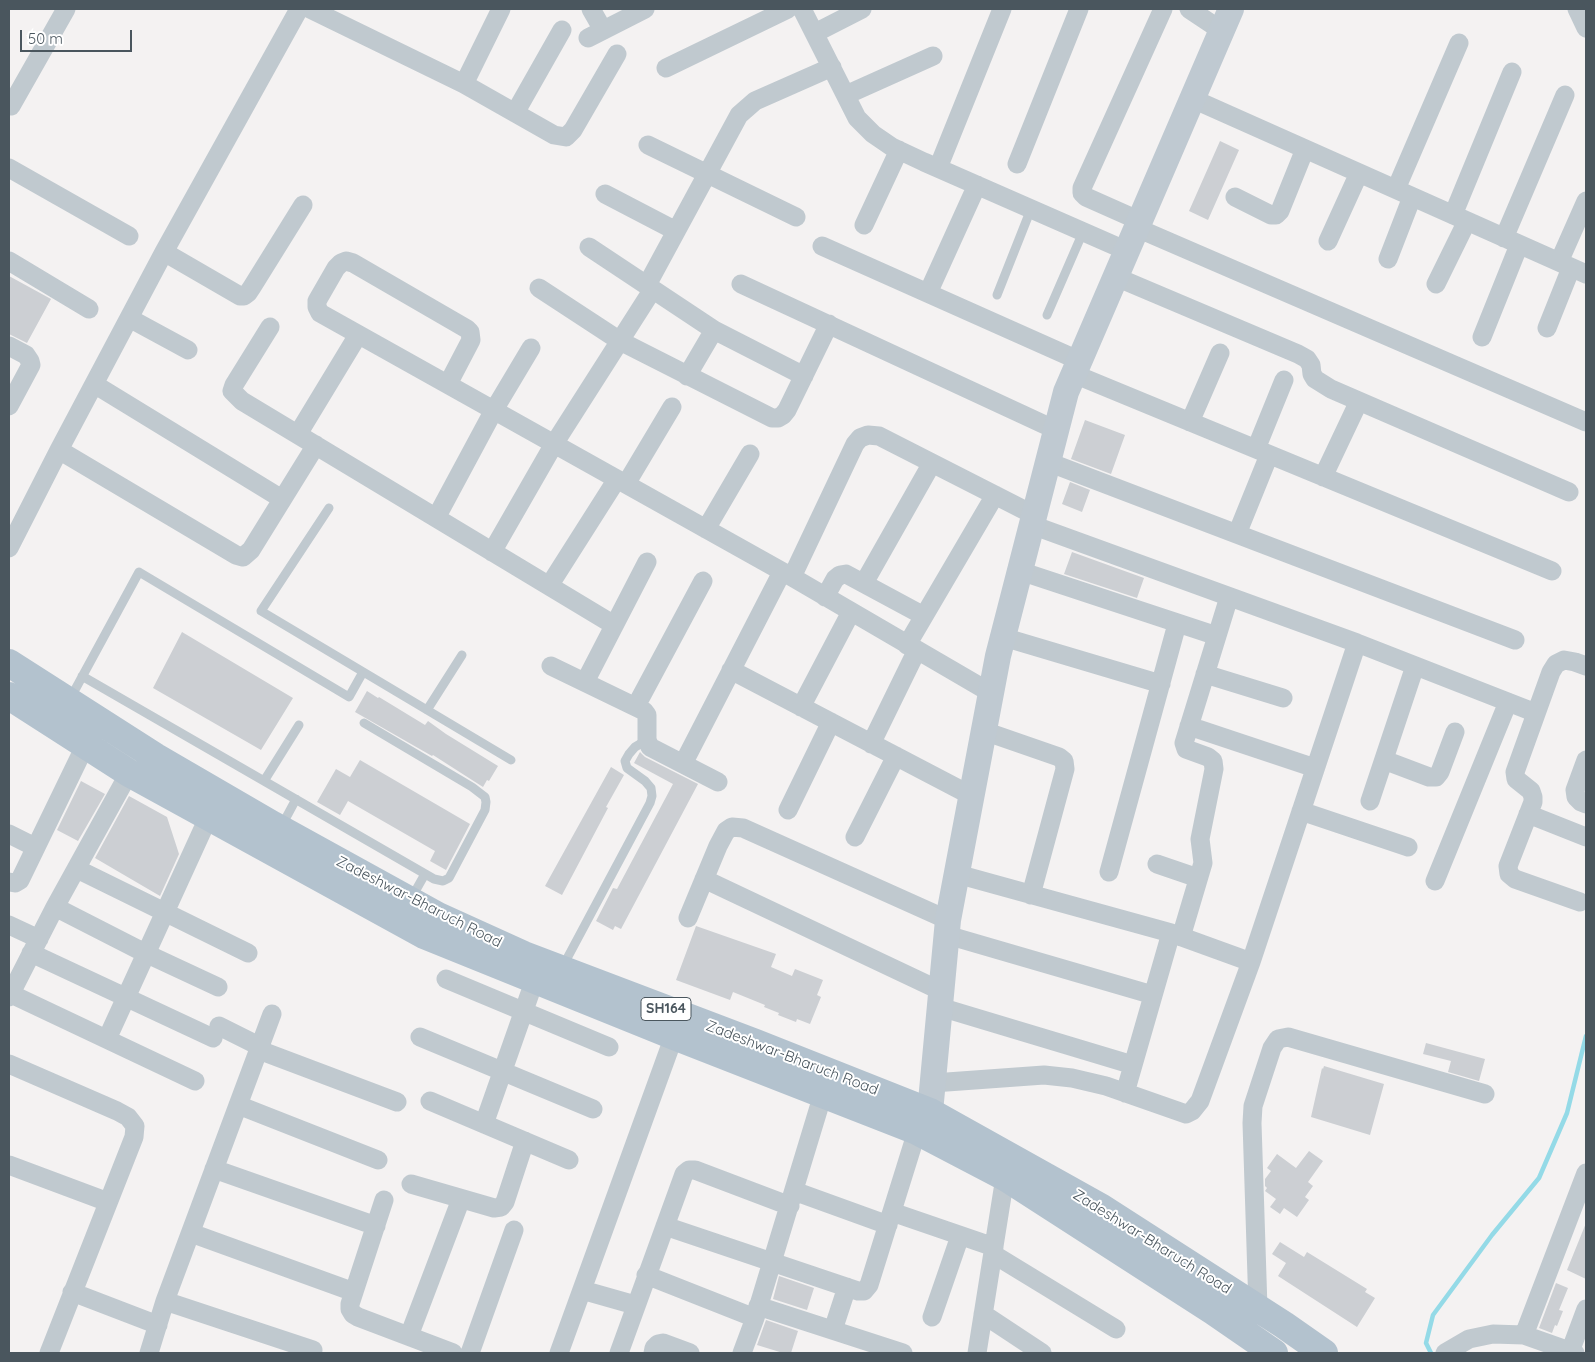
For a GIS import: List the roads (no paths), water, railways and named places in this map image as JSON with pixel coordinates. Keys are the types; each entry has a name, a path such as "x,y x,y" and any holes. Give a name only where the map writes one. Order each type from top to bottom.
{"main road":[{"path":"924,1126 932,1084 947,927 991,693 1003,637 1066,392 1226,20"},
{"name":"Zadeshwar-Bharuch Road","path":"9,662 156,757 280,829 438,916 524,955 746,1039 924,1126 1102,1208 1258,1308 1324,1353"},
{"name":"Zadeshwar-Bharuch Road","path":"9,696 129,773 424,935 823,1094 924,1126 1005,1176 1213,1311 1274,1353"}],"street":[{"path":"11,106 66,9"},
{"path":"9,548 58,450 164,252 299,9"},
{"path":"310,9 464,84 554,135 566,137 573,130 618,54"},
{"path":"464,84 501,9"},
{"path":"591,9 596,34 645,9"},
{"path":"666,68 788,9"},
{"path":"802,9 858,118 873,134 899,150 1083,232 1135,234"},
{"path":"815,33 862,9"},
{"path":"938,168 1002,9"},
{"path":"1017,164 1079,9"},
{"path":"1163,9 1082,188 1082,193 1086,197 1135,234 1585,417"},
{"path":"1189,9 1226,20"},
{"path":"1577,9 1586,28"},
{"path":"515,113 562,30"},
{"path":"1388,259 1404,193 1459,43"},
{"path":"846,95 933,56"},
{"path":"492,552 554,444 620,341 650,287 676,231 739,115 755,101 832,67"},
{"path":"1436,284 1512,72"},
{"path":"1482,337 1512,241 1565,95"},
{"path":"1193,99 1572,268"},
{"path":"648,145 796,216"},
{"path":"1235,197 1271,215 1276,215 1280,211 1305,149"},
{"path":"864,225 899,150"},
{"path":"9,168 128,236"},
{"path":"1328,241 1359,173"},
{"path":"928,293 977,185"},
{"path":"605,194 676,231"},
{"path":"1547,328 1572,268 1586,201"},
{"path":"164,252 240,296 244,296 252,287 303,205"},
{"path":"822,246 928,293 1190,422 1552,571"},
{"path":"590,247 714,330 804,376"},
{"path":"9,261 89,309"},
{"path":"448,384 471,340 470,332 353,263 346,261 341,263 336,268 318,301 317,308 320,313 706,529 991,693"},
{"path":"1116,277 1298,354 1307,359 1311,365 1315,380 1331,389 1569,492"},
{"path":"741,284 1056,430"},
{"path":"539,288 620,341 772,418 778,418 787,410 829,324"},
{"path":"129,318 188,350"},
{"path":"270,327 234,384 232,390 242,401 614,625"},
{"path":"687,376 714,330"},
{"path":"298,434 358,335"},
{"path":"9,346 26,355 31,366 9,406"},
{"path":"436,518 494,410 531,348"},
{"path":"1190,422 1220,353"},
{"path":"1237,534 1284,380"},
{"path":"94,384 282,499"},
{"path":"1322,477 1359,401"},
{"path":"549,586 672,407"},
{"path":"683,764 731,670 787,575 856,444 860,438 868,435 880,436 995,495 1033,520 1229,597 1357,643 1536,713"},
{"path":"58,450 236,555 243,557 251,550 316,445"},
{"path":"706,529 750,454"},
{"path":"1048,462 1515,640"},
{"path":"864,583 932,463"},
{"path":"872,744 924,616 995,495"},
{"path":"585,682 647,562"},
{"path":"1020,571 1217,636"},
{"path":"825,597 835,579 840,574 846,574 924,616"},
{"path":"636,706 703,581"},
{"path":"1125,1093 1153,995 1203,864 1200,839 1214,769 1213,761 1208,757 1186,749 1184,742 1229,597"},
{"path":"801,707 852,612"},
{"path":"1109,872 1177,624"},
{"path":"1003,637 1161,684"},
{"path":"932,1084 1044,1075 1072,1078 1106,1086 1186,1114 1192,1112 1200,1101 1251,962 1357,643"},
{"path":"1580,902 1516,879 1509,874 1508,866 1533,802 1531,791 1516,779 1516,772 1551,672 1556,664 1564,660 1586,666"},
{"path":"551,666 644,711 647,715 647,740 650,747 718,782"},
{"path":"1370,801 1415,666"},
{"path":"731,670 972,796"},
{"path":"1205,674 1283,698"},
{"path":"1435,881 1508,702"},
{"path":"788,810 831,722"},
{"path":"1189,726 1315,768"},
{"path":"984,731 1060,757 1064,761 1065,769 1031,895"},
{"path":"1384,760 1429,777 1436,777 1440,772 1455,732"},
{"path":"9,882 15,883 20,880 85,746"},
{"path":"855,837 896,756"},
{"path":"1586,760 1575,790 1576,797 1586,804"},
{"path":"129,773 55,907 10,996 195,1081"},
{"path":"1301,810 1408,847"},
{"path":"1528,814 1586,837"},
{"path":"106,1039 208,818"},
{"path":"688,918 726,831 732,827 744,828 947,927 1153,995"},
{"path":"9,834 35,847"},
{"path":"1157,864 1198,878"},
{"path":"77,869 248,953"},
{"path":"957,874 1176,935 1251,962"},
{"path":"704,878 940,999 1133,1065"},
{"path":"55,907 145,953 218,987"},
{"path":"9,925 35,946 125,997 216,1032 258,1045 259,1050 397,1102"},
{"path":"446,979 609,1047"},
{"path":"484,1124 535,980"},
{"path":"149,1353 166,1301 272,1014"},
{"path":"559,1353 674,1036"},
{"path":"420,1037 593,1109"},
{"path":"1258,1308 1253,1106 1272,1048 1278,1040 1288,1037 1485,1094"},
{"path":"9,1064 118,1111 128,1117 135,1126 134,1137 49,1353"},
{"path":"742,1353 823,1094"},
{"path":"430,1101 570,1160"},
{"path":"238,1105 378,1160"},
{"path":"665,1226 858,1291 864,1291 869,1286 890,1219 924,1126"},
{"path":"411,1184 494,1208 501,1207 505,1202 524,1141"},
{"path":"9,1165 108,1202"},
{"path":"214,1169 376,1226"},
{"path":"619,1353 684,1174 689,1170 695,1170 792,1198 960,1236 993,1251 1116,1329"},
{"path":"1524,1335 1586,1172"},
{"path":"976,1353 1005,1176"},
{"path":"409,1336 461,1199"},
{"path":"384,1200 350,1309 353,1314 446,1352"},
{"path":"470,1353 514,1230"},
{"path":"191,1233 354,1292"},
{"path":"932,1317 960,1236"},
{"path":"646,1275 756,1312 832,1330 903,1353"},
{"path":"832,1330 847,1287"},
{"path":"582,1290 635,1305"},
{"path":"72,1292 158,1325"},
{"path":"166,1301 312,1350"},
{"path":"1445,1353 1469,1339 1494,1334 1524,1335 1572,1352 1586,1309"},
{"path":"983,1314 1042,1353"},
{"path":"653,1353 658,1344 663,1343 690,1353"}],"lane":[{"path":"997,294 1031,209"},
{"path":"1047,314 1083,232"},
{"path":"329,508 261,611 511,760"},
{"path":"69,702 139,572 349,697 363,672"},
{"path":"427,710 462,655"},
{"path":"82,676 434,879 443,881 449,878 485,810 485,797 472,787 364,723"},
{"path":"264,780 299,725"},
{"path":"561,969 650,803 652,796 650,788 645,781 627,768 625,761 628,754 635,747 647,740"},
{"path":"280,829 296,799"},
{"path":"410,900 425,874"}],"waterway":[{"path":"1431,1353 1426,1343 1433,1315 1492,1235 1539,1178 1567,1113 1586,1036"}]}
